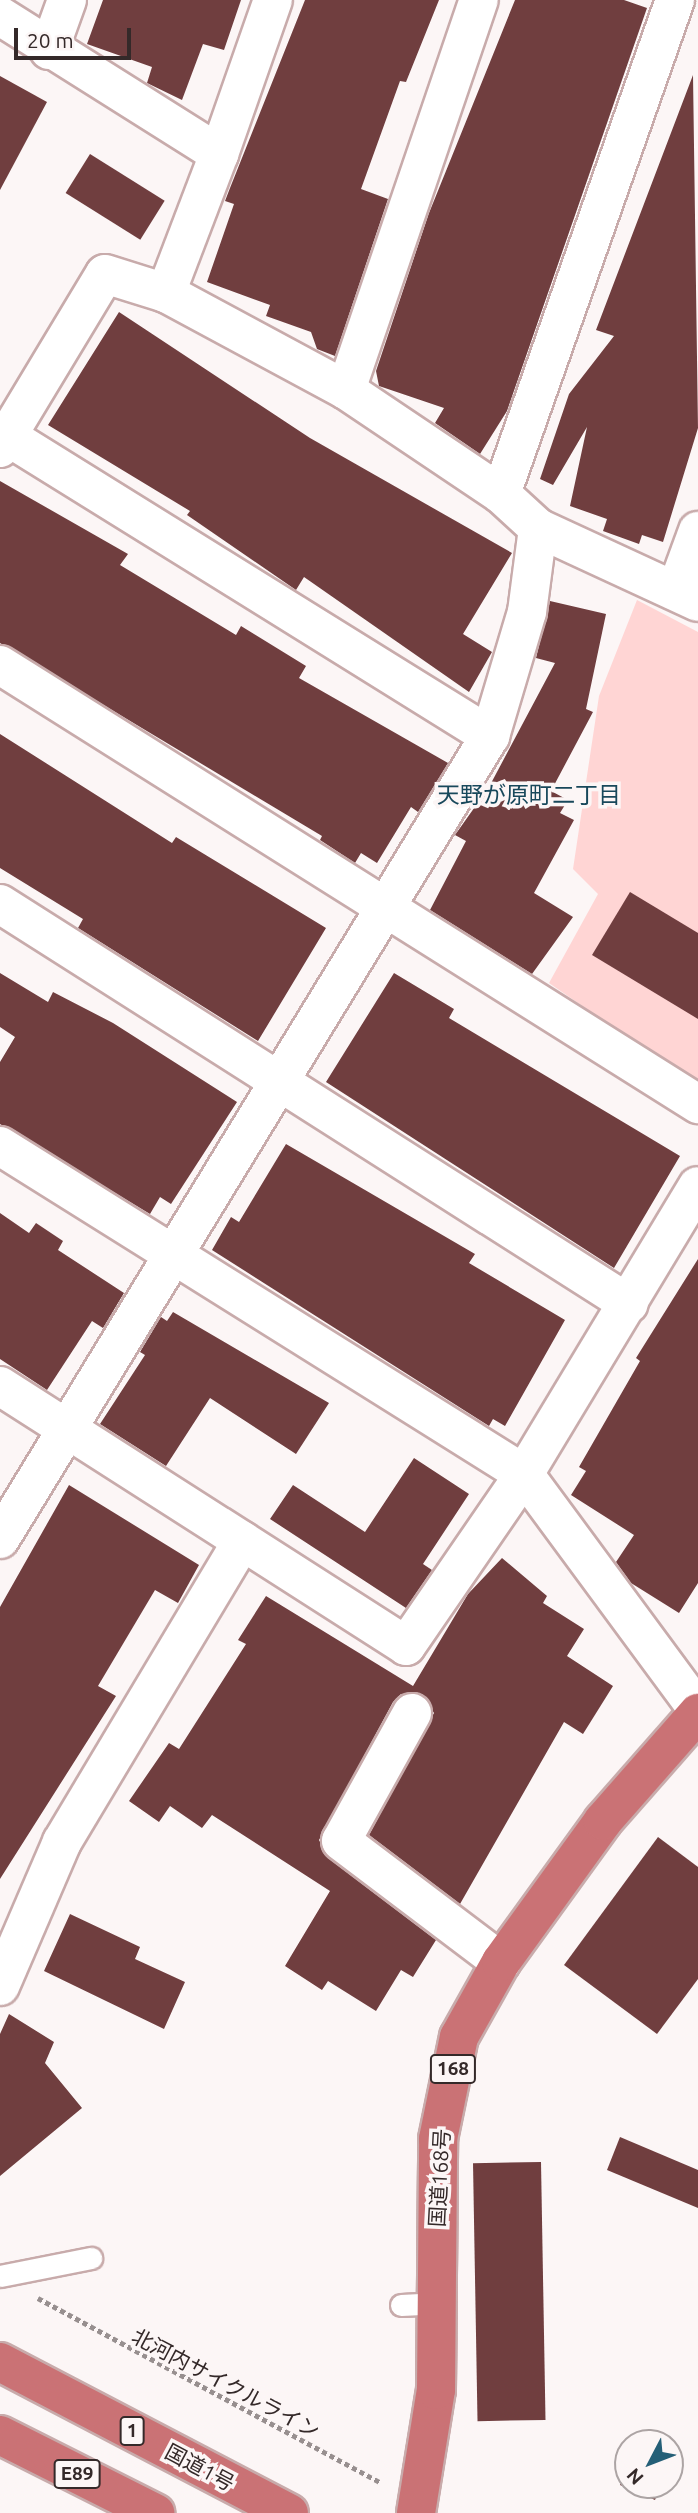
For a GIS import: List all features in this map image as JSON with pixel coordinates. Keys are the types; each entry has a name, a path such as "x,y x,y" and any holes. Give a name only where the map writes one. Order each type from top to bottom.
{"highway":[{"name":"国道168号","path":"418,2508 436,2390 418,2304 438,2139 459,2037 501,1962 603,1821 698,1711"},
{"name":"国道1号","path":"0,2362 276,2507"},
{"name":"E89","path":"0,2435 155,2513"}],"street":[{"path":"49,50 66,0"},
{"path":"166,293 219,154 273,0"},
{"path":"346,390 479,0"},
{"path":"501,494 675,0"},
{"path":"0,16 49,50 219,154"},
{"path":"490,736 4,442 105,274 166,293 346,390 501,494 538,528 687,597 698,531"},
{"path":"0,1539 282,1083 490,736 527,612 538,528"},
{"path":"0,665 698,1104"},
{"path":"0,904 629,1304"},
{"path":"0,1146 524,1474 698,1711"},
{"path":"0,1386 406,1646 524,1474 698,1186"},
{"path":"0,1986 62,1842 242,1541"},
{"path":"412,1713 341,1841 501,1962"}],"lane":[{"path":"8,2277 90,2258"}],"path":[{"name":"北河内サイクルライン","path":"8,2277 46,2306 418,2508"}],"shaded area":[{"path":"637,600 698,632 698,1086 549,983 598,894 573,869 599,696"}],"building":[{"path":"103,0 241,0 224,50 203,44 182,100 147,83 152,67 87,44"},
{"path":"305,0 439,0 406,82 400,81 361,189 388,199 335,356 317,349 311,332 266,316 270,305 207,282 234,204 225,201"},
{"path":"515,0 624,0 647,8 507,411 480,454 435,423 444,408 379,386 376,371 429,213"},
{"path":"693,75 698,428 663,542 642,535 639,544 603,531 607,519 570,506 587,427 553,485 540,479 569,394 614,336 596,330"},
{"path":"0,76 47,102 0,190"},
{"path":"90,154 165,201 140,240 66,193"},
{"path":"119,312 310,438 512,553 463,634 492,652 469,692 304,577 296,590 187,515 190,511 48,425"},
{"path":"0,481 128,554 120,565 236,635 241,626 306,666 299,678 448,763 418,812 411,807 377,863 361,853 355,863 320,840 322,836 0,643"},
{"path":"550,601 606,614 586,709 593,712 551,791 568,800 560,813 574,820 534,893 573,917 532,974 430,910 466,841 455,835 489,787 555,663 536,658"},
{"path":"0,734 172,843 176,837 326,928 258,1041 78,928 83,919 0,868"},
{"path":"630,892 698,933 698,1019 592,955"},
{"path":"0,973 48,1002 53,992 113,1023 237,1102 171,1204 160,1197 150,1214 0,1124 0,1062 15,1037 0,1027"},
{"path":"394,973 454,1009 449,1018 680,1156 614,1268 326,1082"},
{"path":"286,1144 475,1254 469,1263 565,1320 505,1426 493,1419 489,1426 212,1250 231,1217 239,1222"},
{"path":"0,1213 29,1233 36,1223 63,1241 58,1250 124,1293 103,1328 92,1321 47,1390 0,1359"},
{"path":"698,1259 698,1583 679,1613 631,1583 616,1562 634,1535 571,1495 586,1471 579,1467 640,1361 636,1358"},
{"path":"173,1312 329,1403 296,1454 210,1398 166,1466 100,1424 145,1355 140,1352 161,1317 167,1321"},
{"path":"414,1458 469,1494 423,1564 432,1570 406,1608 270,1519 293,1485 365,1532"},
{"path":"69,1485 199,1565 178,1603 155,1590 98,1686 116,1696 0,1879 0,1607"},
{"path":"502,1558 547,1596 543,1603 584,1629 567,1656 613,1686 583,1734 564,1722 460,1904 369,1835 434,1713 422,1694 401,1694 393,1702 319,1840 328,1858 436,1940 413,1977 401,1970 376,2011 328,1981 322,1990 285,1966 330,1891 212,1815 202,1828 170,1806 159,1822 129,1801 169,1743 179,1749 246,1644 238,1640 266,1596 413,1686 468,1594"},
{"path":"658,1837 698,1867 698,1979 657,2034 564,1965"},
{"path":"70,1914 140,1947 135,1959 185,1982 164,2029 44,1971"},
{"path":"9,2014 54,2042 45,2063 82,2108 0,2176 0,2034"},
{"path":"620,2137 698,2170 698,2208 607,2170"},
{"path":"541,2162 546,2420 478,2421 473,2163"}],"district":[{"name":"天野が原町二丁目","path":"529,795"}]}
